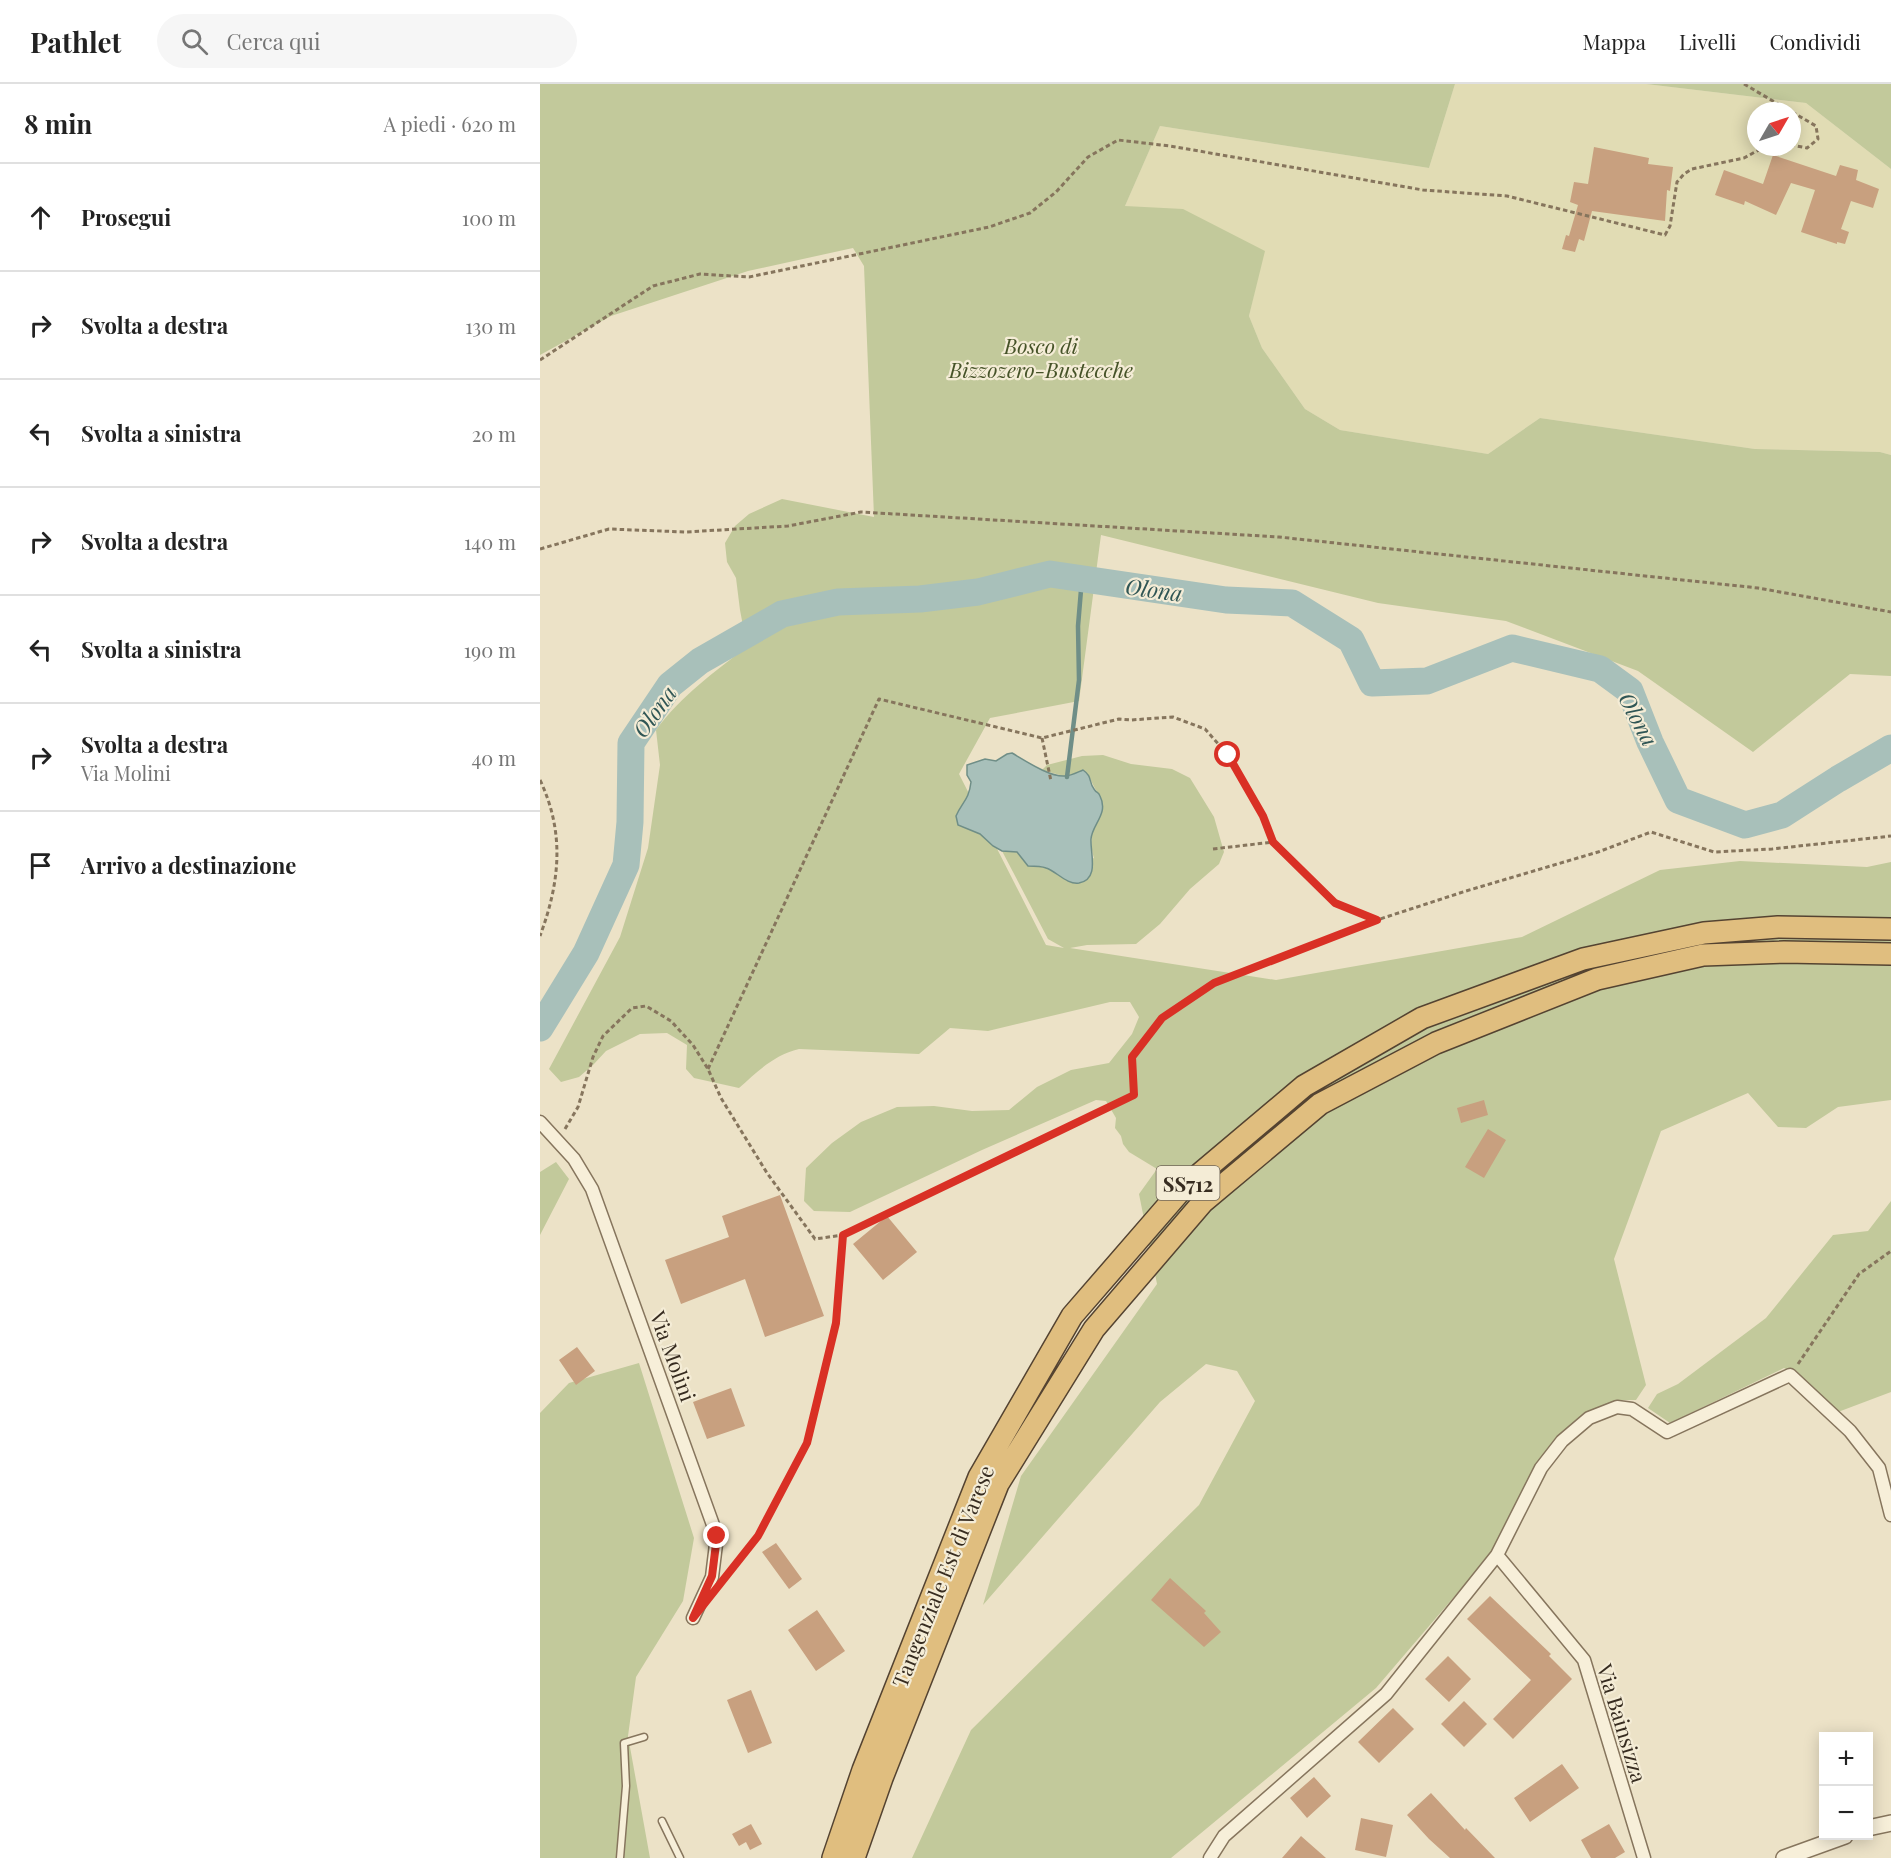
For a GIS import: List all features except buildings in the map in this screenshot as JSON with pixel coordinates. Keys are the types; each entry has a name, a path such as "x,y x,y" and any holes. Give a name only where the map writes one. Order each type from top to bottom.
{"highway":[{"name":"Tangenziale Est di Varese","path":"833,1858 863,1770 979,1477 1072,1316 1183,1188 1304,1086 1402,1029 1422,1018 1583,959 1704,933 1778,927 1891,929"},
{"name":"Tangenziale Est di Varese","path":"854,1858 882,1778 998,1485 1094,1329 1203,1202 1320,1104 1436,1043 1597,979 1703,955 1784,952 1891,954"}],"street":[{"name":"Via Molini","path":"540,1122 574,1159 592,1189 717,1536 712,1576 693,1618"},
{"path":"1210,1858 1224,1836 1386,1694 1497,1555 1541,1468 1562,1441 1589,1419 1617,1407 1632,1409 1667,1432 1790,1375 1850,1431 1879,1468 1891,1515"},
{"name":"Via Bainsizza","path":"1497,1555 1584,1660 1644,1858"},
{"path":"1873,1827 1891,1823"},
{"path":"1784,1858 1834,1840"}],"lane":[{"path":"620,1858 626,1786 624,1743 644,1737"},
{"path":"662,1821 680,1858"}],"path":[{"path":"1744,84 1774,102"},
{"path":"1801,118 1816,126 1818,139 1807,148 1801,147"},
{"path":"540,360 653,286 700,274 749,277 989,227 1030,213 1056,192 1088,157 1118,140 1170,146 1423,190 1507,196 1665,235 1670,226 1677,182 1684,174 1692,169 1748,156"},
{"path":"540,549 609,529 686,532 788,526 861,512 1280,537 1758,588 1891,612"},
{"path":"708,1069 879,699 1042,738 1119,719 1173,717 1205,729 1228,755 1263,816 1273,842 1335,903 1377,920"},
{"path":"1042,738 1051,781"},
{"path":"540,780 553,818 558,859 556,882 540,936"},
{"path":"557,1140 578,1107 592,1057 603,1036 632,1008 646,1006 671,1021 693,1045 708,1069 721,1098 767,1173 815,1239 843,1235 1134,1095 1132,1057 1162,1018 1214,983 1377,920 1598,852 1651,832 1714,852 1772,849 1891,836"},
{"path":"1213,849 1273,842"},
{"path":"722,1582 758,1536 807,1443 836,1323 843,1235"},
{"path":"1790,1375 1859,1274 1891,1251"}],"shaded area":[{"path":"1455,84 1646,84 1798,102 1747,102 1747,156 1801,156 1801,102 1806,103 1891,169 1891,455 1880,452 1755,449 1540,418 1488,454 1340,430 1305,409 1262,348 1249,316 1264,251 1125,206 1160,126 1429,168"}],"green space":[{"name":"Bosco di Bizzozero-Bustecche","path":"540,84 1455,84 1429,168 1160,126 1125,206 1183,209 1265,251 1249,316 1262,348 1305,409 1340,430 1488,454 1540,418 1755,449 1880,452 1891,455 1891,676 1850,674 1753,752 1638,671 1506,621 1378,603 1101,535 1079,701 990,718 959,774 1046,945 1064,948 1048,939 1002,851 1017,852 1028,865 1044,867 1057,873 1094,858 1091,843 1100,795 1083,770 1067,777 1042,770 1047,765 1082,756 1103,755 1131,764 1172,769 1190,778 1214,817 1224,852 1219,864 1190,889 1160,924 1136,944 1087,945 1070,948 1276,980 1522,937 1660,870 1740,861 1867,867 1891,862 1891,1100 1838,1107 1806,1128 1778,1127 1748,1093 1661,1131 1614,1259 1646,1385 1636,1400 1619,1400 1588,1414 1536,1466 1489,1556 1376,1688 1171,1858 912,1858 971,1730 1199,1505 1255,1401 1237,1371 1206,1364 1160,1402 983,1605 1021,1476 1157,1284 1139,1194 1157,1169 1129,1152 1115,1128 1116,1118 1106,1101 1096,1100 850,1212 814,1211 804,1201 806,1168 832,1143 861,1122 897,1107 934,1106 972,1111 1009,1110 1037,1087 1071,1070 1109,1063 1132,1034 1139,1017 1130,1002 1110,1002 988,1031 950,1028 919,1054 799,1049 774,1059 739,1088 694,1078 686,1069 687,1045 667,1033 640,1034 606,1051 579,1077 561,1082 549,1069 620,937 648,848 660,765 656,730 687,695 747,647 736,578 727,562 725,543 735,526 749,514 782,499 874,517 864,266 853,248 748,271 611,316 540,355"},
{"path":"1646,84 1891,84 1891,169 1806,103"},
{"path":"556,1162 569,1179 540,1235 540,1172"},
{"path":"1891,1201 1891,1392 1838,1412 1801,1377 1784,1368 1670,1423 1648,1408 1657,1394 1678,1384 1766,1318 1833,1235 1868,1231"},
{"path":"639,1363 694,1538 683,1601 636,1677 628,1736 650,1858 540,1858 540,1413 569,1383"}],"water":[{"path":"1012,753 1038,768 1059,776 1072,775 1083,770 1099,794 1103,808 1092,834 1092,871 1086,881 1075,883 1046,868 1028,866 1017,852 1002,851 980,834 958,825 956,816 967,797 971,782 967,775 967,765 985,759 996,761"}],"waterway":[{"name":"Olona","path":"540,1028 586,953 626,865 630,822 631,743 670,685 700,661 782,614 838,602 920,599 978,592 1050,574 1226,600 1292,603 1351,640 1372,683 1427,681 1512,648 1600,669 1630,691 1650,742 1678,800 1745,825 1782,815 1891,748"},
{"path":"1067,777 1079,680 1078,626 1082,578"}],"route":[{"path":"717,1536 712,1576 693,1618 758,1536 807,1443 836,1323 843,1235 1134,1095 1132,1057 1162,1018 1214,983 1377,920 1335,903 1273,842 1263,816 1228,755"}]}
